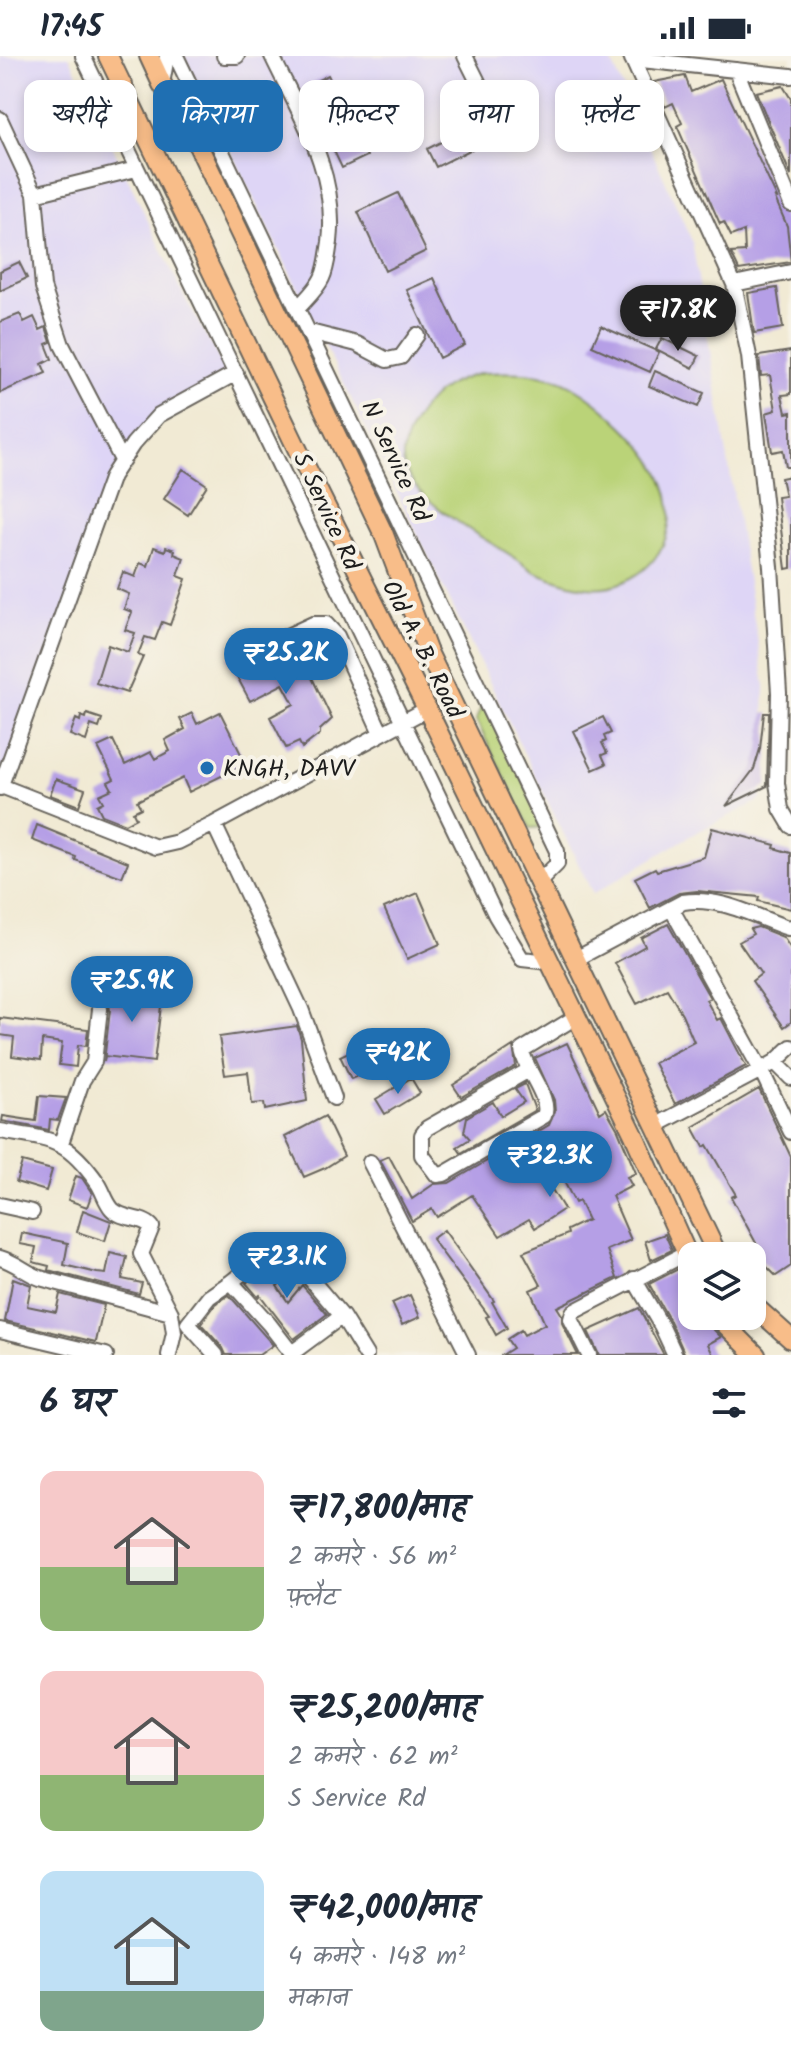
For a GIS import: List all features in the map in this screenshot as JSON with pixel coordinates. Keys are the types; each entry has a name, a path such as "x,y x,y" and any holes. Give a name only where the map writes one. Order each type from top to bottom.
{"main road":[{"name":"Old A. B. Road","path":"108,56 120,80"},
{"name":"Old A. B. Road","path":"149,56 160,80"},
{"name":"Old A. B. Road","path":"137,114 345,547 634,1135 681,1242"},
{"name":"Old A. B. Road","path":"201,152 384,535 427,650 711,1242"},
{"path":"766,1317 791,1339"},
{"path":"731,1330 756,1355"}],"street":[{"name":"S Service Rd","path":"83,56 94,80"},
{"path":"163,80 167,56"},
{"name":"N Service Rd","path":"176,56 557,851 557,864 539,882"},
{"path":"224,56 237,56"},
{"path":"272,56 323,164 333,216 322,279 298,308"},
{"path":"465,56 477,80"},
{"path":"631,57 791,76"},
{"path":"631,57 734,284 749,356 784,666 777,783 791,826"},
{"path":"736,70 791,204"},
{"path":"0,120 35,194 43,287 62,345 122,460"},
{"name":"S Service Rd","path":"128,152 496,916 522,959 549,962"},
{"path":"35,194 136,169"},
{"path":"734,284 791,272"},
{"path":"310,332 357,344 387,360 401,357 417,335"},
{"path":"236,373 159,415 133,444 112,476 0,787 156,847 178,842 214,824 427,709"},
{"path":"272,643 313,624 326,624 337,636 381,733"},
{"path":"214,824 301,1009 334,1098"},
{"path":"576,959 683,902 712,901 790,930"},
{"path":"671,908 761,1070 791,1132"},
{"path":"61,1143 82,1081 94,1062 100,1009"},
{"path":"529,1070 427,1128 422,1135 422,1155 437,1175 444,1174 544,1116 546,1105 522,1050 576,1017"},
{"path":"655,1126 775,1062 791,1047"},
{"path":"775,1062 791,1078"},
{"path":"0,1131 61,1143 91,1174 111,1209 152,1227 141,1254 171,1313 174,1333 169,1355"},
{"path":"370,1162 468,1355"},
{"path":"0,1205 32,1212"},
{"path":"216,1355 188,1324 209,1297 275,1247 284,1248 342,1316 366,1355"},
{"path":"0,1258 14,1262 40,1278 171,1313"},
{"path":"589,1355 570,1316 634,1279 678,1263"},
{"path":"634,1279 675,1355"},
{"path":"231,1282 292,1354 342,1316"},
{"path":"0,1330 106,1355"}],"shaded area":[{"path":"0,56 69,56 81,80 24,80 24,152 115,152 185,298 229,377 159,415 112,477 0,788"},
{"path":"184,56 609,56 620,80 555,80 555,152 652,152 692,241 765,686 761,800 695,833 593,894 231,152 283,152 283,80 196,80"}],"green space":[{"path":"483,373 540,375 562,381 584,393 635,438 661,476 670,508 666,538 650,564 638,574 613,586 592,587 540,574 449,516 418,489 408,475 403,460 406,442 416,419 439,392 455,382"},
{"path":"485,698 545,827 530,828 476,720"}],"building":[{"path":"685,76 691,92 721,79 777,198 787,226 791,262 739,270 731,253 745,252 744,231 731,236 724,222 720,224 677,126 682,123 673,103 665,107 664,105 664,80"},
{"path":"783,86 791,99 791,176 756,92"},
{"path":"440,142 440,152 466,152 436,167 427,149"},
{"path":"334,152 365,152 367,156 342,168"},
{"path":"398,193 426,251 385,271 358,212"},
{"path":"19,262 27,278 0,291 0,271"},
{"path":"434,278 465,345 439,358 407,290"},
{"path":"777,288 783,328 754,333 748,293"},
{"path":"20,314 24,322 34,317 40,330 46,327 51,342 46,344 52,359 42,364 46,373 0,393 0,322"},
{"path":"601,326 659,352 650,372 592,346"},
{"path":"662,338 699,356 693,368 656,349"},
{"path":"791,351 791,394 782,395 786,413 791,412 791,467 786,467 783,450 772,452 766,413 776,410 770,375 761,376 759,356"},
{"path":"655,371 704,393 698,407 649,386"},
{"path":"183,469 207,485 188,515 164,499"},
{"path":"791,476 791,568 786,569 777,497 785,496 781,478"},
{"path":"154,547 165,551 166,547 175,550 174,554 184,558 178,576 186,579 170,625 162,622 155,640 145,637 138,655 143,657 127,693 96,683 108,645 128,652 135,633 125,630 132,612 124,609 129,594 117,589 123,572 135,577 140,563 148,566"},
{"path":"247,647 261,674 300,653 332,719 320,730 320,734 302,748 299,742 286,748 270,717 294,704 283,684 250,701 227,658"},
{"path":"220,712 246,764 189,792 183,778 137,801 141,808 133,812 136,818 125,824 102,815 97,805 103,802 99,795 112,789 108,782 114,779 98,747 113,740 125,765 151,752 155,759 170,751 165,740 185,729 180,719 192,713 197,724"},
{"path":"764,713 769,713 767,786 726,806 754,769"},
{"path":"87,714 102,719 99,728 91,725 86,741 70,735 76,719 80,721 81,716 86,718"},
{"path":"603,717 611,733 604,736 606,741 602,743 607,753 602,755 606,764 593,770 574,731"},
{"path":"56,779 85,789 79,806 50,795"},
{"path":"37,825 128,862 122,877 32,840"},
{"path":"712,828 775,845 774,848 791,853 791,909 758,901 759,897 697,891 679,893 650,908 635,878 655,868 657,871 704,857"},
{"path":"418,893 440,944 407,959 384,908"},
{"path":"668,924 710,998 706,1000 717,1020 721,1018 746,1066 675,1104 654,1063 694,1042 667,989 637,1004 615,963 645,946 641,938"},
{"path":"758,927 783,937 791,949 791,1022 784,1027 752,981 761,974 739,942 753,934 750,929"},
{"path":"104,982 114,984 113,992 152,997 153,988 163,990 154,1062 105,1056 104,1062 110,1010 109,1004 102,999"},
{"path":"0,1018 88,1029 86,1046 78,1045 76,1067 59,1065 62,1043 42,1040 41,1060 12,1056 14,1037 0,1035"},
{"path":"297,1026 307,1101 265,1110 264,1103 252,1104 248,1072 225,1075 219,1037"},
{"path":"567,1043 600,1113 606,1109 618,1130 636,1173 627,1177 632,1186 612,1196 631,1240 607,1250 617,1278 557,1307 578,1355 502,1355 513,1348 507,1339 521,1330 524,1335 545,1324 530,1290 541,1285 523,1252 568,1234 567,1230 588,1220 579,1201 575,1203 545,1144 530,1154 564,1209 535,1228 529,1219 500,1236 472,1195 437,1217 432,1209 412,1221 380,1160 389,1156 412,1199 434,1184 449,1183 549,1125 555,1111 554,1100 535,1058"},
{"path":"513,1046 516,1066 461,1097 453,1085"},
{"path":"355,1049 366,1072 351,1079 340,1056"},
{"path":"411,1078 420,1093 385,1114 376,1099"},
{"path":"525,1084 535,1110 461,1153 457,1147 470,1139 464,1132 467,1117 493,1102 501,1116 524,1102 515,1089"},
{"path":"759,1089 791,1157 791,1266 776,1276 766,1266 766,1242 755,1242 731,1197 736,1195 693,1127"},
{"path":"39,1096 66,1098 58,1120 50,1119 49,1130 2,1121 3,1116 36,1121"},
{"path":"325,1116 344,1156 304,1177 285,1137"},
{"path":"22,1162 52,1170 46,1191 16,1182"},
{"path":"76,1176 82,1178 92,1193 87,1207 68,1200"},
{"path":"83,1210 111,1221 105,1241 77,1232"},
{"path":"444,1230 494,1301 507,1328 496,1335 486,1317 489,1316 432,1239"},
{"path":"22,1233 68,1243 64,1265 97,1273 106,1274 110,1253 127,1257 122,1279 142,1283 139,1294 48,1270 49,1266 33,1262 36,1247 20,1244"},
{"path":"665,1234 672,1250 651,1260 645,1241"},
{"path":"279,1258 292,1273 277,1286 288,1302 302,1285 327,1314 294,1339 260,1295 258,1297 246,1283"},
{"path":"678,1269 678,1330 714,1330 721,1337 708,1344 713,1355 685,1355 649,1284"},
{"path":"13,1278 31,1285 27,1306 56,1312 60,1294 104,1305 96,1342 5,1321"},
{"path":"229,1295 273,1345 259,1355 226,1355 201,1324 216,1304"},
{"path":"410,1295 420,1317 402,1325 392,1303"},
{"path":"639,1308 664,1355 599,1355 588,1331"}],"place":[{"name":"KNGH, DAVV","path":"207,768"}]}
